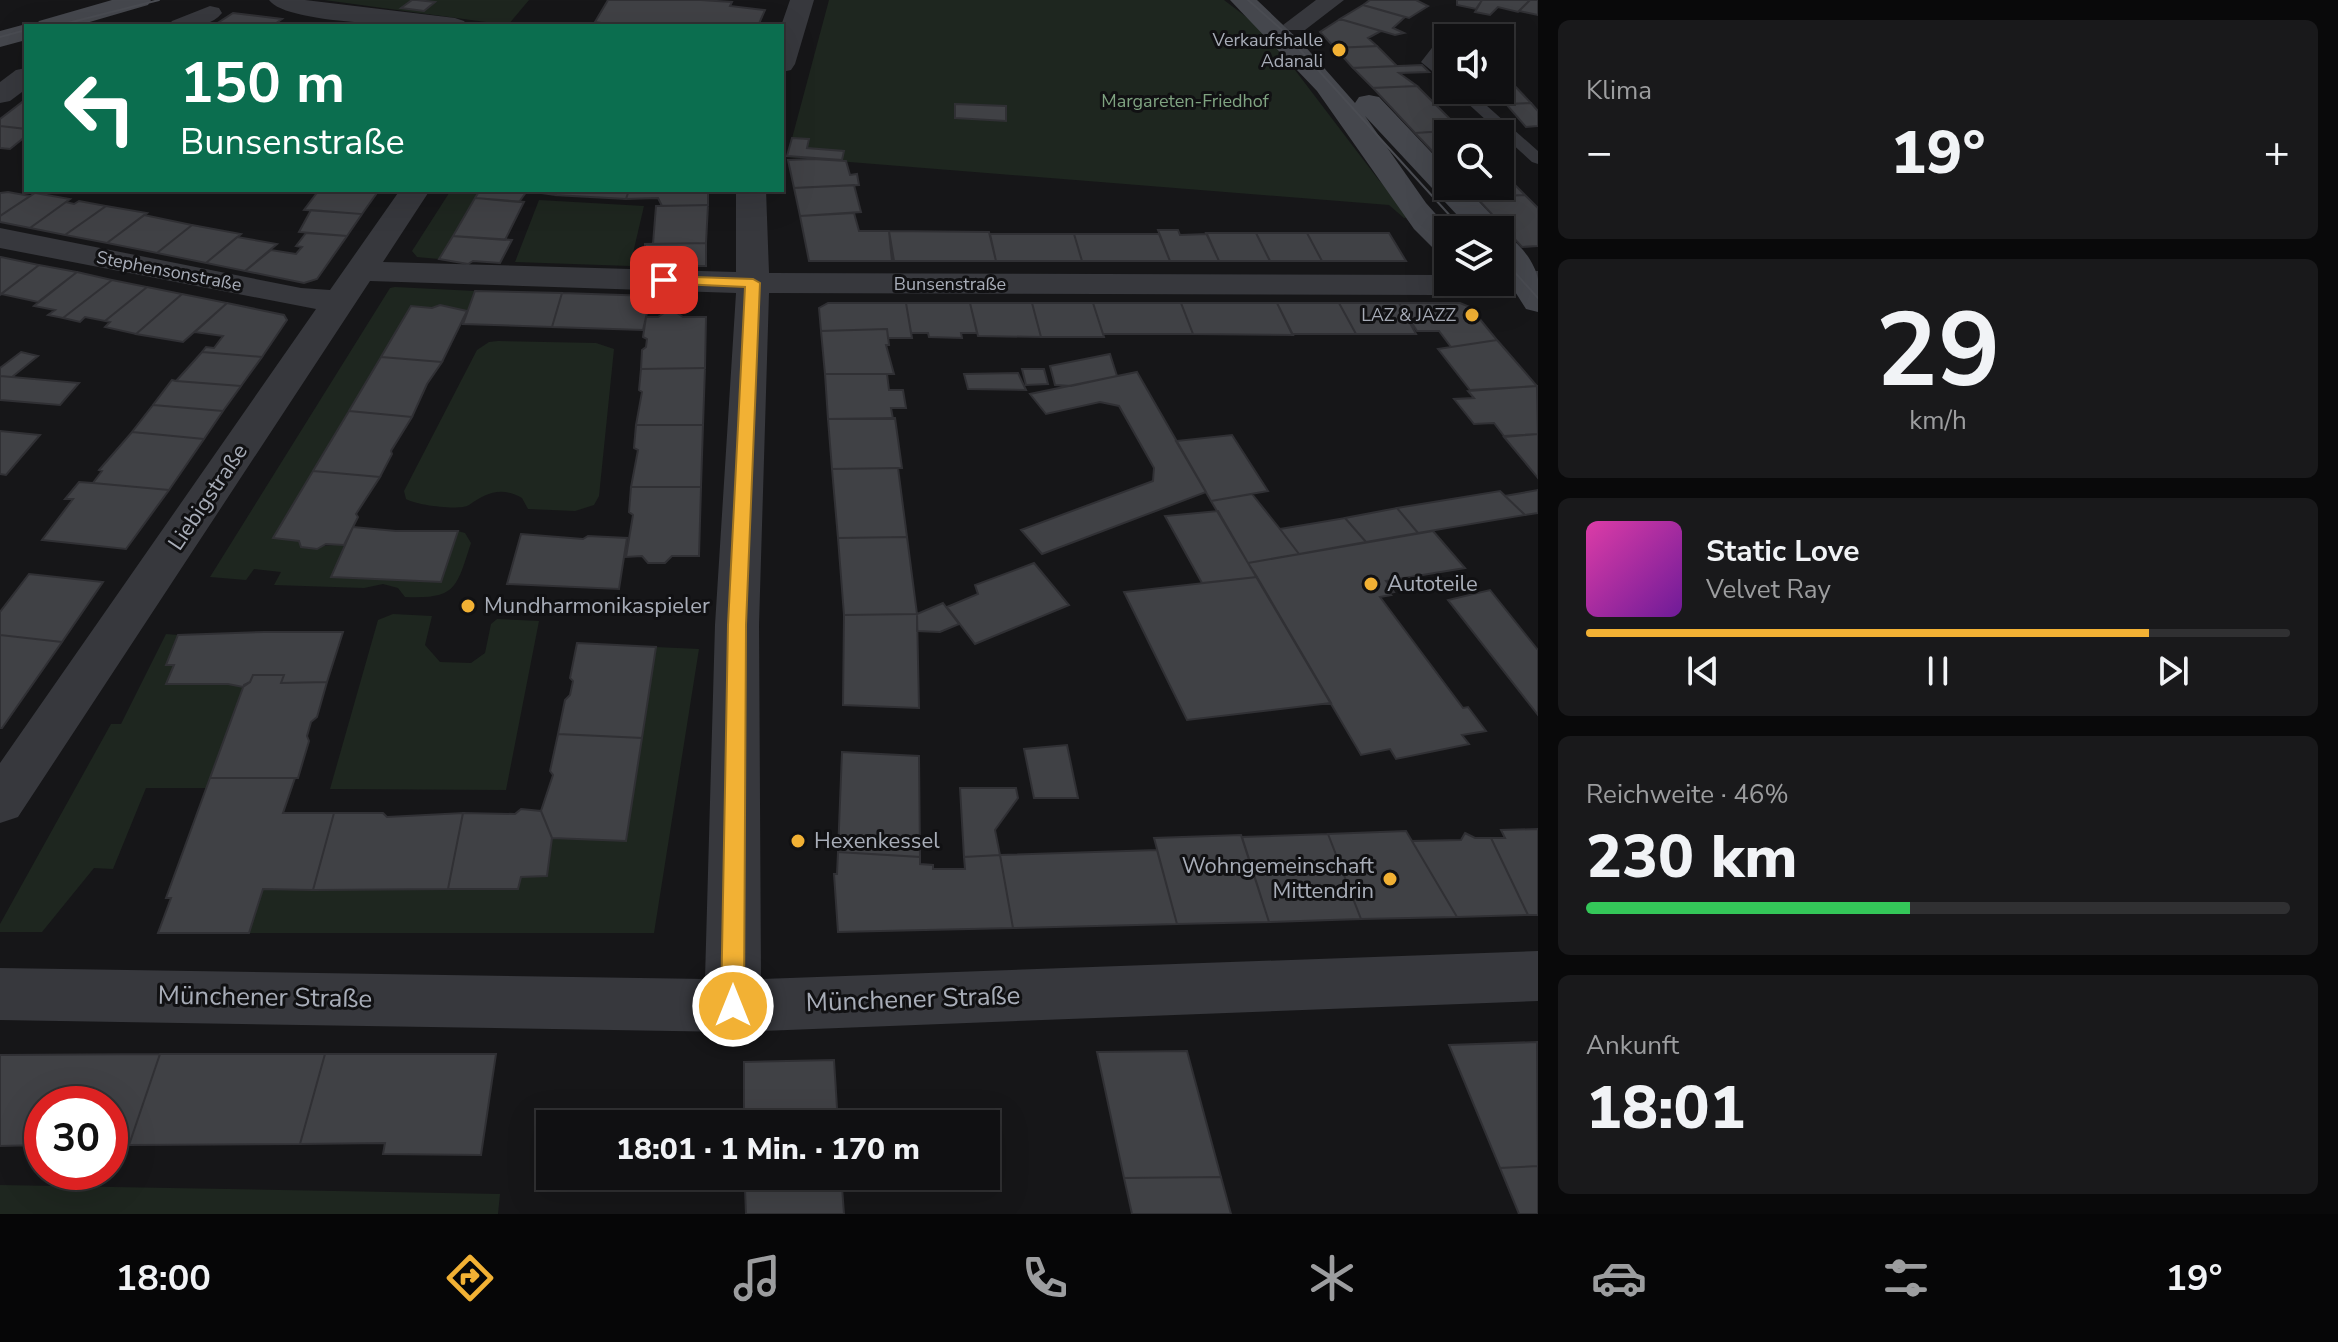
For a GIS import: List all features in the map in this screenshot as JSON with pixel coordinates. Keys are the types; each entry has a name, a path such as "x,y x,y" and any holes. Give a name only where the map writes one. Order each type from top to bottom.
{"main road":[{"path":"55,24 139,0"},
{"path":"1242,0 1277,30 1353,118 1397,183 1434,228"},
{"path":"1274,0 1475,216"},
{"path":"0,39 24,33"},
{"path":"1514,262 1524,286"}],"street":[{"path":"281,0 294,6 439,24"},
{"path":"784,58 802,0"},
{"path":"1296,25 1332,0"},
{"path":"185,24 210,13"},
{"path":"0,68 24,74"},
{"path":"0,95 24,76"},
{"name":"Liebigstraße","path":"0,803 414,192"},
{"path":"733,1006 737,625 753,283 751,192"},
{"name":"Stephensonstraße","path":"0,238 301,298 350,286"},
{"name":"Bunsenstraße","path":"350,286 753,283 1524,286"},
{"name":"Münchener Straße","path":"0,994 733,1006 1538,976"}],"lane":[{"path":"1476,104 1538,159"}],"green space":[{"path":"324,0 529,0 509,24"},
{"name":"Margareten-Friedhof","path":"829,0 1224,0 1266,32 1378,179 1412,217 1404,218 1389,205 787,157"},
{"path":"450,192 479,192 439,259 417,257 412,251"},
{"path":"539,200 644,206 630,266 515,262"},
{"path":"390,288 475,291 467,311 440,305 432,308 299,541 301,547 344,545 332,577 441,582 458,531 465,533 471,543 457,581 452,588 435,596 405,597 398,588 383,584 364,588 274,585 281,572 254,569 246,580 210,577"},
{"path":"489,342 596,343 614,349 599,496 594,505 575,511 528,509 522,498 507,492 488,494 464,507 428,505 406,499 404,491 477,350"},
{"path":"393,614 432,616 425,645 440,662 471,663 485,653 491,624 497,619 539,621 506,790 330,789 378,620"},
{"path":"166,634 178,635 166,664 174,665 166,684 228,684 243,687 207,788 146,788 113,869 94,868 42,932 0,932 0,924 111,724 121,724"},
{"path":"656,647 699,649 654,933 249,933 263,889 518,889 521,877 547,876 552,838 626,841"},
{"path":"0,1185 24,1185 24,1190 128,1190 128,1187 500,1194 498,1214 0,1214"}],"building":[{"path":"412,0 435,2 424,11 401,8"},
{"path":"608,0 701,0 732,2 730,6 765,10 759,24 595,22"},
{"path":"1370,0 1416,0 1428,6 1409,18 1363,5"},
{"path":"1457,0 1482,0 1476,9 1457,5"},
{"path":"1482,0 1530,0 1518,12 1498,7 1490,15 1475,12"},
{"path":"1530,0 1538,0 1538,15 1519,11"},
{"path":"1363,5 1405,17 1393,28 1404,33 1395,35 1340,19"},
{"path":"233,13 282,19 275,24 216,24"},
{"path":"1340,19 1381,31 1368,38 1377,46 1335,48 1320,32"},
{"path":"1377,46 1397,66 1353,68 1335,48"},
{"path":"1422,65 1429,72 1399,73 1417,86 1373,88 1353,68"},
{"path":"1514,85 1531,103 1514,104"},
{"path":"1417,86 1451,120 1434,120 1434,132 1415,133 1373,88"},
{"path":"24,101 24,129 0,126 0,119"},
{"path":"1531,103 1538,111 1538,126 1526,127 1506,104"},
{"path":"955,104 1006,106 1006,121 955,118"},
{"path":"0,126 24,129 24,138 10,149 0,148"},
{"path":"1434,132 1434,153 1415,133"},
{"path":"792,138 809,139 807,148 844,151 842,160 787,156"},
{"path":"788,160 846,161 850,175 857,174 859,185 794,188"},
{"path":"1514,184 1525,195 1514,195"},
{"path":"854,185 861,212 800,216 794,188"},
{"path":"318,192 378,192 362,214 304,210"},
{"path":"479,192 526,192 519,202 475,198"},
{"path":"557,192 628,192 626,199 555,195"},
{"path":"628,192 708,192 708,205 662,206 658,198 626,199"},
{"path":"0,193 30,196 0,216"},
{"path":"35,193 70,199 30,228 0,222 0,216"},
{"path":"1514,195 1525,195 1538,208 1538,246 1522,247 1514,238 1514,216 1493,216 1479,200 1514,200"},
{"path":"475,198 524,202 505,240 453,236"},
{"path":"79,201 106,206 65,235 30,228 66,202 74,204"},
{"path":"708,205 706,243 653,244 656,206"},
{"path":"106,206 147,213 107,243 65,235"},
{"path":"311,210 362,214 347,236 299,232"},
{"path":"854,213 859,231 889,231 894,261 809,261 800,216"},
{"path":"144,215 192,225 157,253 107,243"},
{"path":"192,225 241,234 206,263 157,253"},
{"path":"1158,230 1178,230 1180,235 1207,234 1219,261 1170,261"},
{"path":"889,231 989,232 996,261 892,261"},
{"path":"306,233 347,236 317,279 304,283 245,271 271,250 296,254 302,247 296,246"},
{"path":"1206,233 1256,233 1270,261 1219,261"},
{"path":"1256,233 1307,233 1322,261 1270,261"},
{"path":"1307,233 1389,233 1406,261 1322,261"},
{"path":"990,234 1074,234 1082,261 996,261"},
{"path":"1074,234 1159,234 1170,261 1082,261"},
{"path":"453,236 512,240 500,263 473,261 468,264 439,259"},
{"path":"237,237 277,244 245,271 206,263"},
{"path":"706,243 706,266 687,266 684,270 644,267 645,244"},
{"path":"1,257 39,265 0,295"},
{"path":"39,265 77,272 38,302 1,294"},
{"path":"77,272 112,280 63,318 48,315 55,310 34,306"},
{"path":"112,280 147,287 105,321 85,317 80,322 63,318"},
{"path":"147,287 182,294 136,334 105,327 110,322 105,321"},
{"path":"475,291 562,293 552,327 463,324"},
{"path":"562,293 651,296 643,330 552,327"},
{"path":"182,294 227,303 183,342 136,334"},
{"path":"227,303 284,315 287,320 262,357 202,352 206,347 214,348 223,336 195,332"},
{"path":"828,303 906,303 912,338 888,338 887,329 821,331 819,308"},
{"path":"906,303 970,303 977,333 961,333 962,338 911,333"},
{"path":"970,303 1032,303 1041,337 978,336"},
{"path":"1032,303 1093,303 1104,337 1041,337"},
{"path":"1093,303 1181,303 1193,334 1103,334"},
{"path":"1181,303 1277,303 1293,335 1193,334"},
{"path":"1277,303 1339,303 1356,334 1292,334"},
{"path":"1339,303 1399,303 1416,334 1356,334"},
{"path":"1399,303 1460,303 1470,307 1497,340 1451,347 1439,331 1417,331"},
{"path":"440,305 467,311 442,362 381,357 411,306 432,308"},
{"path":"664,313 706,317 705,368 641,369 642,350 646,347 647,339 643,337 646,317 658,317"},
{"path":"887,329 889,345 886,345 894,374 825,374 821,331"},
{"path":"1497,340 1537,386 1470,390 1438,349"},
{"path":"21,352 38,356 12,377 0,376 0,368"},
{"path":"202,352 262,357 241,386 176,381"},
{"path":"1110,354 1117,376 1071,386 1055,385 1050,366"},
{"path":"381,357 442,362 427,384 412,417 349,411"},
{"path":"705,368 703,425 636,425 642,392 639,390 641,369"},
{"path":"1022,369 1044,369 1048,384 1026,385"},
{"path":"1137,372 1206,492 1042,554 1021,530 1153,481 1154,468 1119,406 1100,402 1046,414 1030,394"},
{"path":"1018,373 1026,390 968,389 964,374"},
{"path":"825,374 887,374 889,390 903,390 906,408 891,408 893,419 828,419"},
{"path":"0,376 79,383 60,405 0,400"},
{"path":"172,380 241,386 223,411 153,405"},
{"path":"1537,386 1538,434 1504,436 1494,423 1474,424 1454,399 1474,398 1468,391"},
{"path":"153,405 223,411 204,439 132,432"},
{"path":"349,411 412,417 391,451 380,477 313,471"},
{"path":"895,418 902,468 832,469 828,419"},
{"path":"636,425 703,425 701,487 631,487 638,450 634,448"},
{"path":"0,431 40,435 6,475 0,474"},
{"path":"132,432 204,439 169,490 93,483 102,471 99,470"},
{"path":"1538,434 1538,478 1504,437"},
{"path":"1232,435 1268,491 1211,501 1176,441"},
{"path":"898,468 907,537 838,538 832,469"},
{"path":"313,471 380,477 356,514 358,517 344,545 326,544 317,549 301,547 299,541 273,538"},
{"path":"79,482 169,490 126,549 42,540 73,499 65,499"},
{"path":"631,487 701,487 699,556 672,556 665,563 648,563 642,556 626,557 633,515 629,512"},
{"path":"1538,490 1538,513 1525,515 1505,496"},
{"path":"1500,491 1525,515 1418,533 1397,508"},
{"path":"1252,494 1299,554 1248,563 1211,501"},
{"path":"1397,508 1418,533 1366,542 1345,518"},
{"path":"1218,511 1257,577 1202,583 1165,516"},
{"path":"1345,518 1366,542 1299,554 1280,529"},
{"path":"353,527 458,531 441,582 331,577"},
{"path":"1433,531 1465,568 1386,581 1394,592 1380,597 1463,708 1468,707 1486,731 1462,735 1469,744 1396,759 1390,749 1361,755 1248,563"},
{"path":"521,534 583,539 588,536 627,538 619,589 507,584"},
{"path":"907,537 917,614 844,615 838,538"},
{"path":"1034,563 1069,605 975,644 947,607 978,594 975,585"},
{"path":"29,574 103,582 62,642 0,635 0,612"},
{"path":"1257,577 1331,703 1187,720 1124,592"},
{"path":"1490,590 1538,650 1538,715 1448,600"},
{"path":"943,603 959,624 940,632 917,631 917,614"},
{"path":"917,614 919,708 843,705 844,615"},
{"path":"343,632 327,682 281,683 284,675 253,675 243,687 228,684 166,684 174,665 166,665 178,635"},
{"path":"0,635 62,642 2,728 0,728"},
{"path":"577,643 656,647 642,738 558,734 565,700 570,695 573,681 570,678"},
{"path":"253,675 284,675 281,683 327,682 317,717 311,722 298,778 210,778 244,685 250,682"},
{"path":"558,734 642,738 626,841 552,838 541,811 553,775 550,771"},
{"path":"1067,745 1078,798 1034,798 1024,749"},
{"path":"842,752 919,756 920,857 838,852"},
{"path":"210,778 295,778 283,813 334,813 313,890 263,889 249,933 158,933 171,898 166,898"},
{"path":"960,788 1016,788 1018,798 995,830 1000,855 964,857"},
{"path":"521,809 541,811 552,838 547,876 521,877 518,889 448,889 463,813 515,814"},
{"path":"334,813 383,813 387,817 463,813 448,889 313,890"},
{"path":"1538,829 1538,915 1528,915 1491,838 1505,838 1501,830"},
{"name":"Wohngemeinschaft Mittendrin","path":"1406,831 1457,917 1361,919 1328,834"},
{"path":"1465,833 1475,838 1491,838 1528,915 1457,917 1412,841 1461,840"},
{"path":"1328,834 1361,919 1269,922 1242,837"},
{"path":"1241,835 1269,922 1177,924 1154,838"},
{"path":"1157,850 1177,924 1013,928 1000,855"},
{"path":"838,852 920,857 920,864 933,865 933,869 965,869 964,857 1000,855 1013,928 838,932 834,874 837,874"},
{"path":"1537,1042 1538,1166 1500,1168 1449,1045"},
{"path":"1187,1051 1221,1177 1124,1178 1097,1052"},
{"path":"160,1054 129,1145 128,1086 24,1086 24,1145 0,1146 0,1055"},
{"path":"160,1054 325,1054 300,1144 129,1145"},
{"path":"325,1054 496,1054 481,1155 383,1154 385,1143 300,1144"},
{"path":"834,1060 837,1110 744,1110 744,1062"},
{"path":"1538,1166 1538,1214 1519,1214 1500,1168"},
{"path":"1221,1177 1231,1214 1132,1214 1124,1178"},
{"path":"745,1190 842,1190 844,1214 746,1214"}],"tram line":[{"path":"64,24 159,0"},
{"path":"1248,0 1281,29 1450,216"},
{"path":"0,37 24,31"},
{"path":"1514,271 1538,298"}],"place":[{"name":"Verkaufshalle Adanali","path":"1339,50"},
{"name":"LAZ & JAZZ","path":"1472,315"},
{"name":"Autoteile","path":"1371,584"},
{"name":"Mundharmonikaspieler","path":"468,606"},
{"name":"Hexenkessel","path":"798,841"},
{"name":"Wohngemeinschaft Mittendrin","path":"1390,879"}],"route":[{"path":"664,280 753,283 737,625 733,1006"}]}
